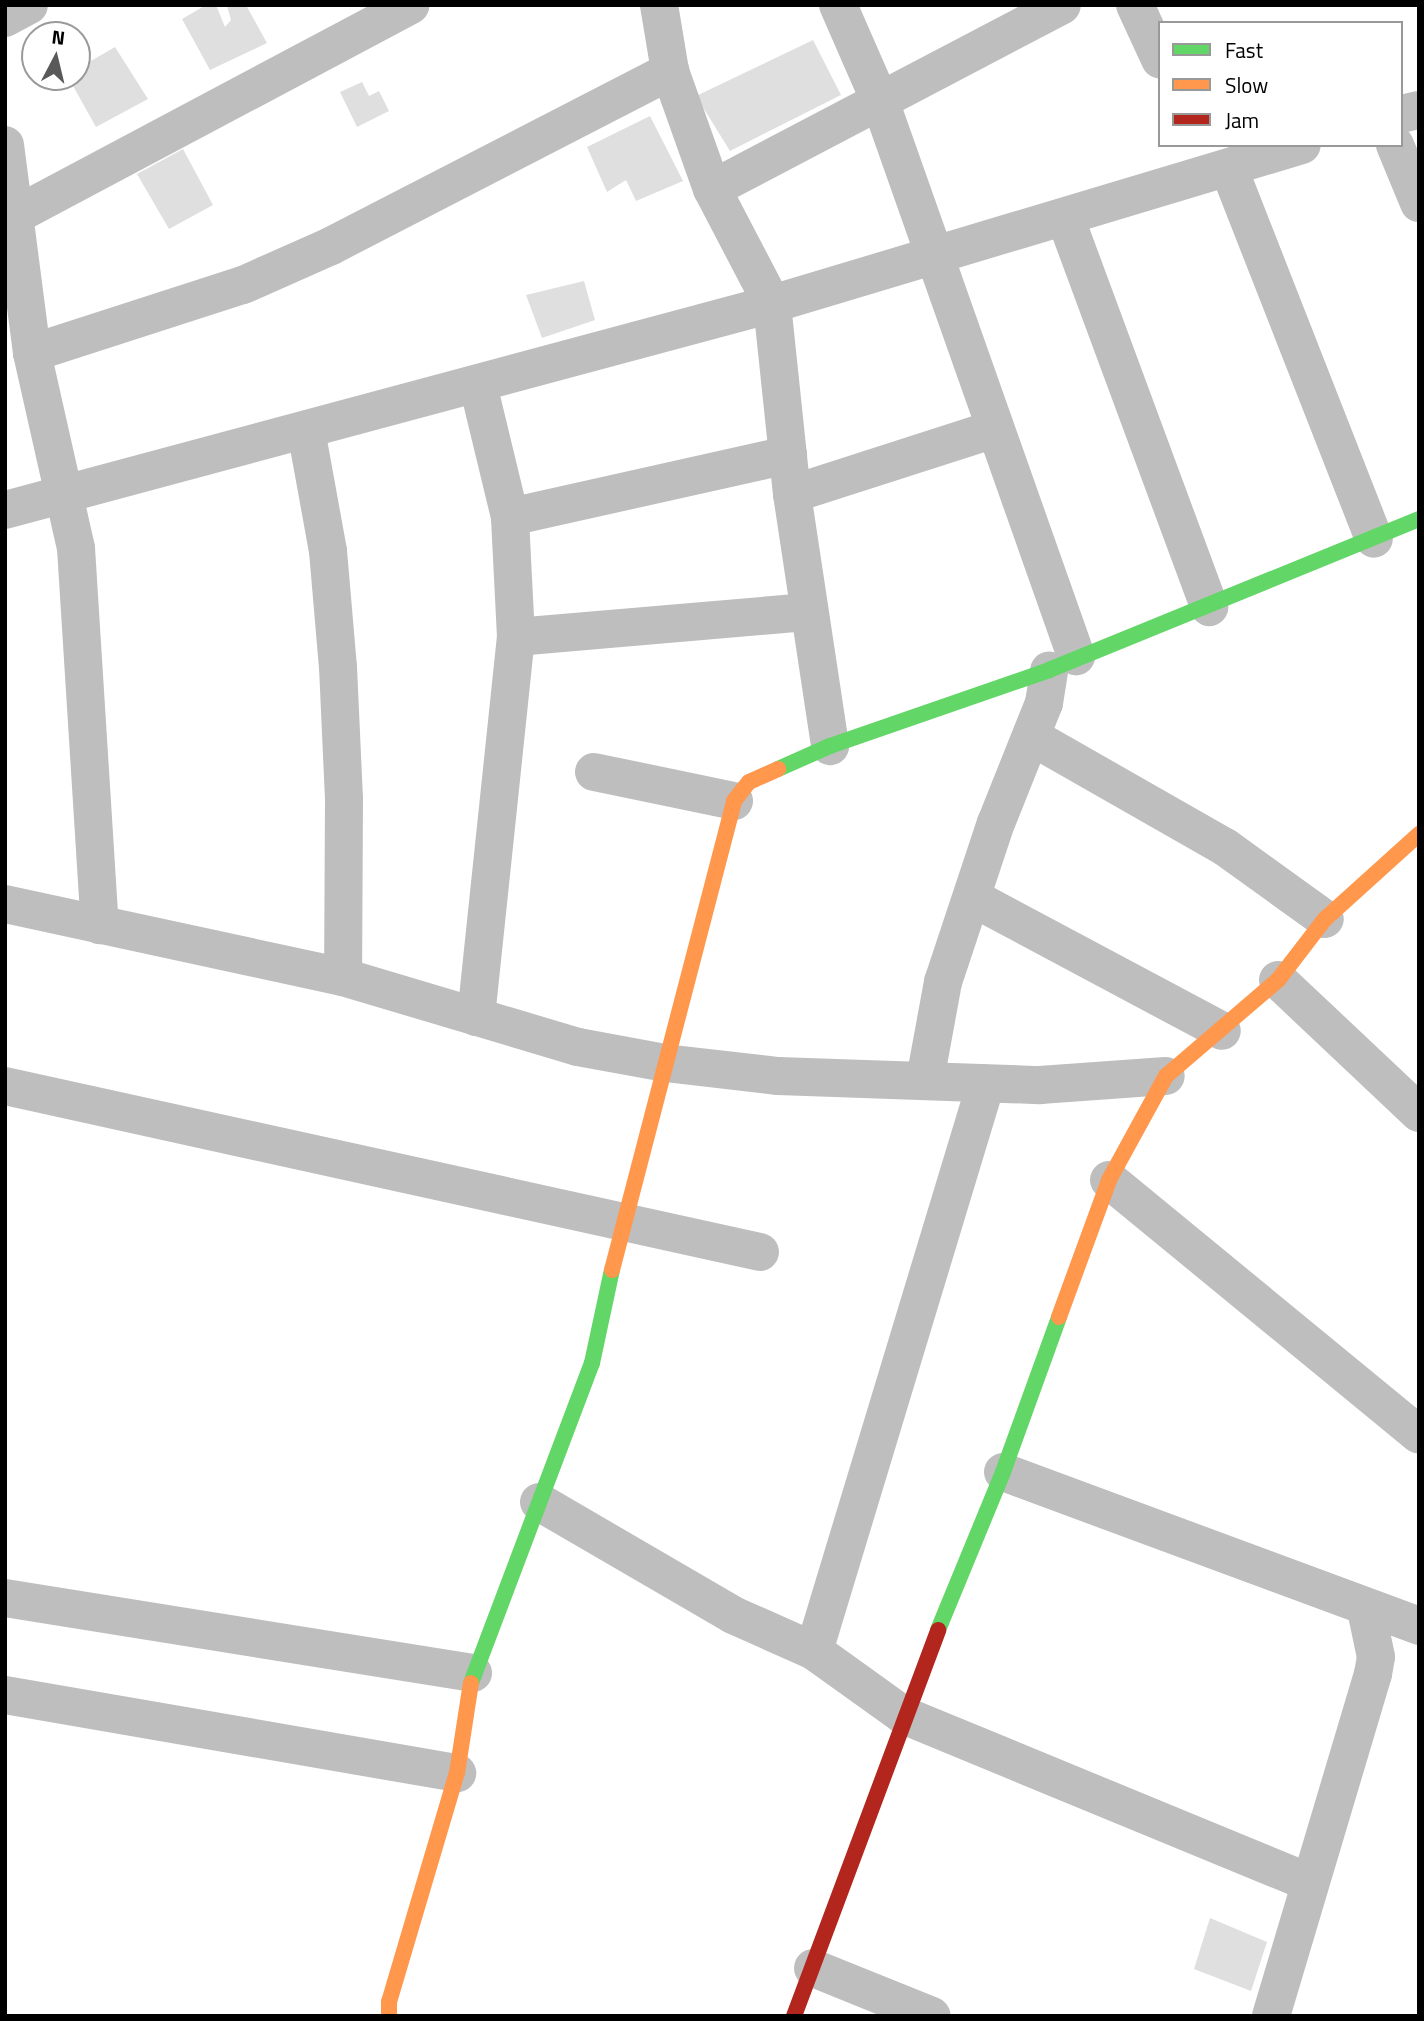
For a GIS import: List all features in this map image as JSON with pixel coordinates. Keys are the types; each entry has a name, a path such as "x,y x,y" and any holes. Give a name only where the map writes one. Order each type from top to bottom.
{"street":[{"path":"5,18 29,5"},
{"path":"10,216 410,5"},
{"path":"838,5 880,101 995,429 1062,663 996,823 943,982 925,1080"},
{"path":"712,190 1062,5"},
{"path":"1135,5 1158,55"},
{"path":"664,7 670,71 712,190 772,304 792,495 830,746"},
{"path":"32,353 243,285 331,246 670,71"},
{"path":"5,145 10,216 32,353 22,391 64,497 76,548 86,659 100,925"},
{"path":"5,510 64,497 772,304 1065,217 1214,163 1292,147"},
{"path":"1396,147 1419,203"},
{"path":"1214,163 1374,539"},
{"path":"1065,217 1209,607"},
{"path":"476,1017 516,637 510,517 478,385"},
{"path":"792,495 995,429"},
{"path":"306,430 328,551 338,667 344,799 343,977"},
{"path":"510,517 788,455"},
{"path":"388,2016 389,2002 457,1773 473,1673 592,1363 623,1221 734,801 749,782 830,746 1209,607 1419,519"},
{"path":"516,637 809,612"},
{"path":"1032,737 1225,847 1325,919"},
{"path":"594,772 734,801"},
{"path":"794,2016 903,1715 1003,1472 1109,1180 1166,1076 1222,1031 1278,980 1325,919 1419,834"},
{"path":"973,898 1222,1031"},
{"path":"5,904 343,977 578,1047 665,1063 778,1076 986,1083 1089,1084 1166,1076"},
{"path":"1278,980 1419,1112"},
{"path":"814,1651 986,1083"},
{"path":"5,1086 760,1252"},
{"path":"1109,1180 1419,1435"},
{"path":"1003,1472 1366,1609 1419,1626"},
{"path":"539,1502 733,1615 814,1651 903,1715 1311,1883"},
{"path":"5,1598 473,1673"},
{"path":"1271,2016 1373,1674 1376,1657 1366,1609"},
{"path":"5,1695 457,1773"},
{"path":"813,1968 932,2016"}],"building":[{"path":"206,5 216,5 225,27 231,20 227,6 246,5 267,43 210,70 182,19"},
{"path":"813,40 841,95 730,151 696,96"},
{"path":"115,47 148,99 96,127 76,91 91,91 91,61"},
{"path":"362,82 369,96 379,91 389,111 357,127 340,92"},
{"path":"650,116 683,181 636,201 626,180 607,192 587,147"},
{"path":"183,149 213,205 169,229 137,174"},
{"path":"584,281 595,320 542,338 526,295"},
{"path":"1210,1918 1267,1942 1251,1991 1194,1969"}],"traffic: fast":[{"path":"778,769 830,746 1049,670 1419,519"},
{"path":"471,1683 592,1363 612,1270"},
{"path":"938,1630 1003,1472 1059,1317"}],"traffic: slow":[{"path":"612,1270 734,801 749,782 778,769"},
{"path":"1059,1317 1109,1180 1166,1076 1278,980 1325,919 1419,834"},
{"path":"389,2016 389,2002 457,1773 471,1683"}],"traffic: jam":[{"path":"794,2016 938,1630"}]}
